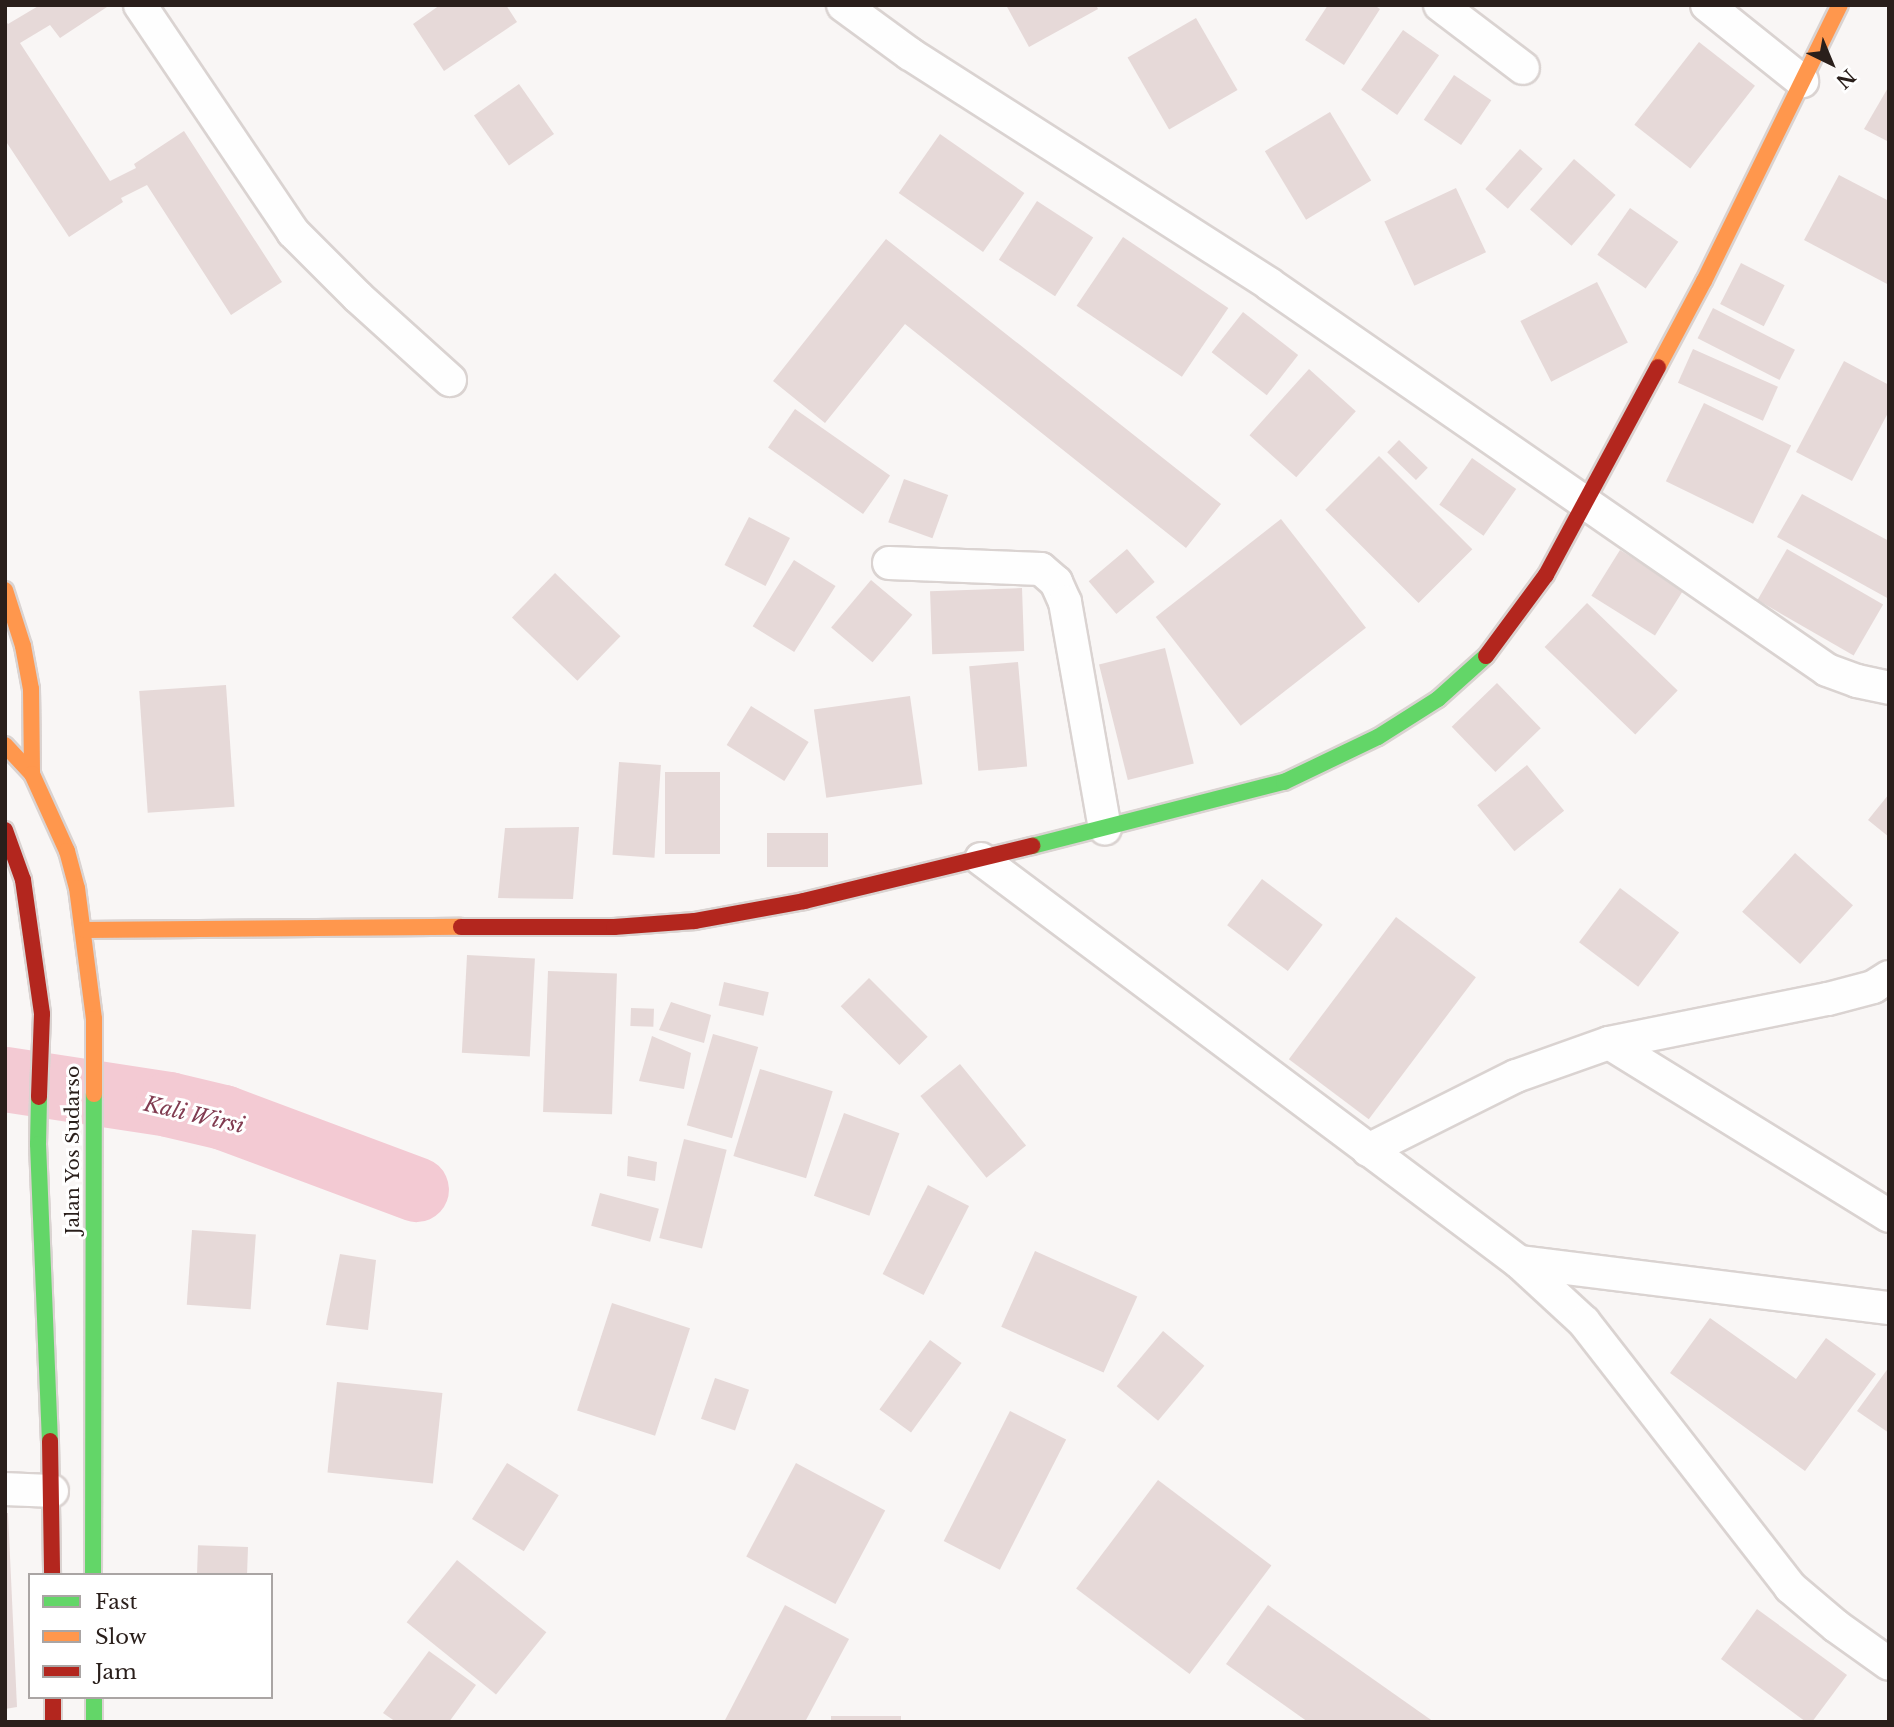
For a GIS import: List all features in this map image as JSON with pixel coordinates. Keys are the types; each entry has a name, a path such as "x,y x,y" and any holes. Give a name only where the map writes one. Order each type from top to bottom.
{"main road":[{"path":"83,930 259,926 601,928 695,922 804,901 981,859 1284,782 1378,737 1438,699 1484,658 1546,575 1704,281 1840,5"},
{"path":"5,590 23,646 30,688 32,774"},
{"name":"Jalan Yos Sudarso","path":"5,745 32,774 67,851 83,930 94,1019 93,1573"},
{"name":"Jalan Yos Sudarso","path":"5,830 23,880 42,1014 38,1143 52,1491 52,1573"},
{"path":"52,1699 53,1722"},
{"path":"94,1699 94,1722"}],"street":[{"path":"140,5 293,232 358,297 450,380"},
{"path":"844,5 910,54 1269,284 1828,670 1857,681 1889,688"},
{"path":"1440,5 1523,68"},
{"path":"1707,5 1802,81"},
{"path":"889,562 1041,569 1056,582 1065,601 1105,829"},
{"path":"981,859 1519,1262 1584,1322 1790,1587 1836,1626 1889,1664"},
{"path":"1368,1150 1446,1114 1516,1076 1609,1043 1828,999 1873,987 1889,977"},
{"path":"1609,1043 1889,1216"},
{"path":"1519,1262 1889,1308"},
{"path":"5,1489 52,1491"}],"building":[{"path":"40,5 110,5 60,38 50,25 20,43 110,181 136,168 134,164 184,131 282,282 231,315 147,185 121,198 123,202 69,237 5,140 5,20 8,24"},
{"path":"440,5 506,5 517,22 444,71 413,24"},
{"path":"1006,5 1096,5 1098,9 1029,47"},
{"path":"1328,5 1374,5 1380,9 1344,65 1305,40"},
{"path":"1196,18 1238,90 1169,129 1128,58"},
{"path":"1403,30 1439,55 1397,115 1361,90"},
{"path":"1699,42 1755,86 1690,168 1634,125"},
{"path":"1454,75 1491,100 1461,145 1424,120"},
{"path":"519,84 554,134 509,166 474,116"},
{"path":"1889,86 1889,142 1864,129"},
{"path":"1330,112 1371,181 1306,220 1265,151"},
{"path":"940,134 1024,193 983,252 899,193"},
{"path":"1520,149 1543,169 1508,209 1485,189"},
{"path":"1574,159 1616,195 1572,246 1530,210"},
{"path":"1839,175 1889,201 1889,285 1804,240"},
{"path":"1456,188 1486,252 1414,286 1384,221"},
{"path":"1037,201 1093,237 1055,296 999,260"},
{"path":"1630,208 1678,242 1646,289 1597,255"},
{"path":"1123,237 1228,308 1182,377 1077,306"},
{"path":"886,239 1221,504 1186,548 905,324 825,423 773,381"},
{"path":"1741,263 1785,285 1764,326 1720,304"},
{"path":"1597,282 1628,343 1551,382 1520,321"},
{"path":"1713,308 1795,350 1780,380 1698,338"},
{"path":"1243,312 1298,355 1267,395 1212,352"},
{"path":"1693,349 1778,387 1763,421 1678,383"},
{"path":"1844,361 1889,385 1889,411 1852,481 1796,452"},
{"path":"1309,369 1356,411 1296,477 1249,435"},
{"path":"1704,403 1791,446 1753,524 1666,481"},
{"path":"795,409 890,476 863,514 768,448"},
{"path":"1399,440 1428,468 1416,480 1387,452"},
{"path":"1379,456 1472,549 1419,603 1325,510"},
{"path":"1472,458 1516,489 1484,536 1439,505"},
{"path":"904,479 948,495 932,538 888,522"},
{"path":"1802,494 1889,541 1889,599 1777,537"},
{"path":"749,517 790,538 765,586 724,565"},
{"path":"1281,519 1366,628 1241,726 1156,617"},
{"path":"1127,549 1155,582 1116,614 1089,581"},
{"path":"1787,549 1883,604 1854,656 1758,600"},
{"path":"1620,550 1684,590 1655,636 1591,596"},
{"path":"794,560 836,586 794,652 753,626"},
{"path":"555,573 620,636 577,681 512,618"},
{"path":"871,580 912,615 873,662 831,627"},
{"path":"1022,588 1024,651 932,654 930,591"},
{"path":"1587,603 1678,691 1635,734 1545,647"},
{"path":"1165,648 1194,763 1128,780 1099,664"},
{"path":"1018,662 1027,767 978,771 969,666"},
{"path":"1497,683 1541,728 1495,772 1452,727"},
{"path":"226,685 235,807 148,813 139,691"},
{"path":"910,696 922,784 826,798 814,709"},
{"path":"751,706 809,742 784,781 727,745"},
{"path":"619,762 661,765 654,858 613,855"},
{"path":"1527,765 1564,811 1514,851 1477,805"},
{"path":"665,772 720,772 720,854 665,854"},
{"path":"1889,794 1889,837 1868,820"},
{"path":"579,827 573,899 498,898 505,828"},
{"path":"767,833 828,833 828,867 767,867"},
{"path":"1795,853 1853,905 1800,964 1742,912"},
{"path":"1262,879 1323,925 1288,971 1227,925"},
{"path":"1620,888 1679,933 1638,987 1579,942"},
{"path":"1396,917 1476,977 1369,1119 1289,1059"},
{"path":"467,955 535,959 530,1056 462,1053"},
{"path":"548,971 617,973 612,1114 543,1112"},
{"path":"869,978 928,1037 899,1065 841,1006"},
{"path":"724,982 769,992 763,1016 719,1005"},
{"path":"671,1002 711,1015 704,1043 659,1030"},
{"path":"631,1008 654,1009 653,1027 630,1026"},
{"path":"713,1034 758,1047 732,1138 687,1125"},
{"path":"652,1036 691,1053 684,1089 639,1081"},
{"path":"960,1064 1026,1146 986,1178 920,1096"},
{"path":"760,1069 833,1091 806,1178 733,1156"},
{"path":"844,1113 899,1133 869,1216 814,1196"},
{"path":"684,1139 727,1150 702,1249 659,1238"},
{"path":"628,1156 657,1162 655,1181 627,1176"},
{"path":"928,1185 969,1206 924,1295 883,1274"},
{"path":"600,1193 659,1209 650,1242 591,1226"},
{"path":"192,1230 256,1234 251,1309 187,1305"},
{"path":"1035,1251 1137,1297 1104,1372 1001,1327"},
{"path":"340,1254 376,1260 368,1330 326,1325"},
{"path":"612,1303 690,1328 655,1436 577,1410"},
{"path":"1710,1318 1796,1379 1826,1338 1876,1374 1805,1471 1670,1373"},
{"path":"1163,1331 1204,1366 1158,1421 1117,1386"},
{"path":"930,1340 962,1363 911,1432 879,1410"},
{"path":"1889,1367 1889,1433 1857,1411"},
{"path":"715,1378 749,1390 735,1430 701,1419"},
{"path":"337,1382 442,1393 433,1484 327,1473"},
{"path":"1010,1411 1066,1440 1000,1570 944,1541"},
{"path":"507,1463 559,1495 524,1551 472,1519"},
{"path":"796,1463 885,1510 835,1604 746,1557"},
{"path":"1158,1480 1271,1565 1190,1674 1076,1589"},
{"path":"5,1513 8,1513 17,1707 5,1709"},
{"path":"198,1545 248,1547 247,1573 197,1573"},
{"path":"457,1560 546,1632 496,1695 407,1622"},
{"path":"785,1605 849,1639 805,1722 724,1722"},
{"path":"1268,1605 1434,1722 1308,1722 1226,1664"},
{"path":"1757,1609 1847,1675 1812,1722 1806,1722 1721,1659"},
{"path":"429,1651 476,1685 449,1722 396,1722 383,1713"},
{"path":"831,1716 901,1716 901,1722 831,1722"}],"waterway":[{"name":"Kali Wirsi","path":"5,1079 168,1104 223,1117 416,1189"}],"traffic: fast":[{"path":"1032,846 1284,782 1378,737 1438,699 1486,656"},
{"path":"93,1573 94,1094"},
{"path":"39,1097 38,1144 50,1441"},
{"path":"94,1699 94,1722"}],"traffic: slow":[{"path":"1658,367 1704,281 1840,5"},
{"path":"5,590 23,646 31,689 32,774"},
{"path":"5,745 32,774 67,851 77,888 94,1019 94,1094"},
{"path":"84,930 461,927"}],"traffic: jam":[{"path":"1486,656 1546,575 1658,367"},
{"path":"5,830 23,880 42,1014 39,1097"},
{"path":"461,927 614,927 695,921 804,901 1032,846"},
{"path":"50,1441 52,1573"},
{"path":"53,1699 53,1722"}]}
